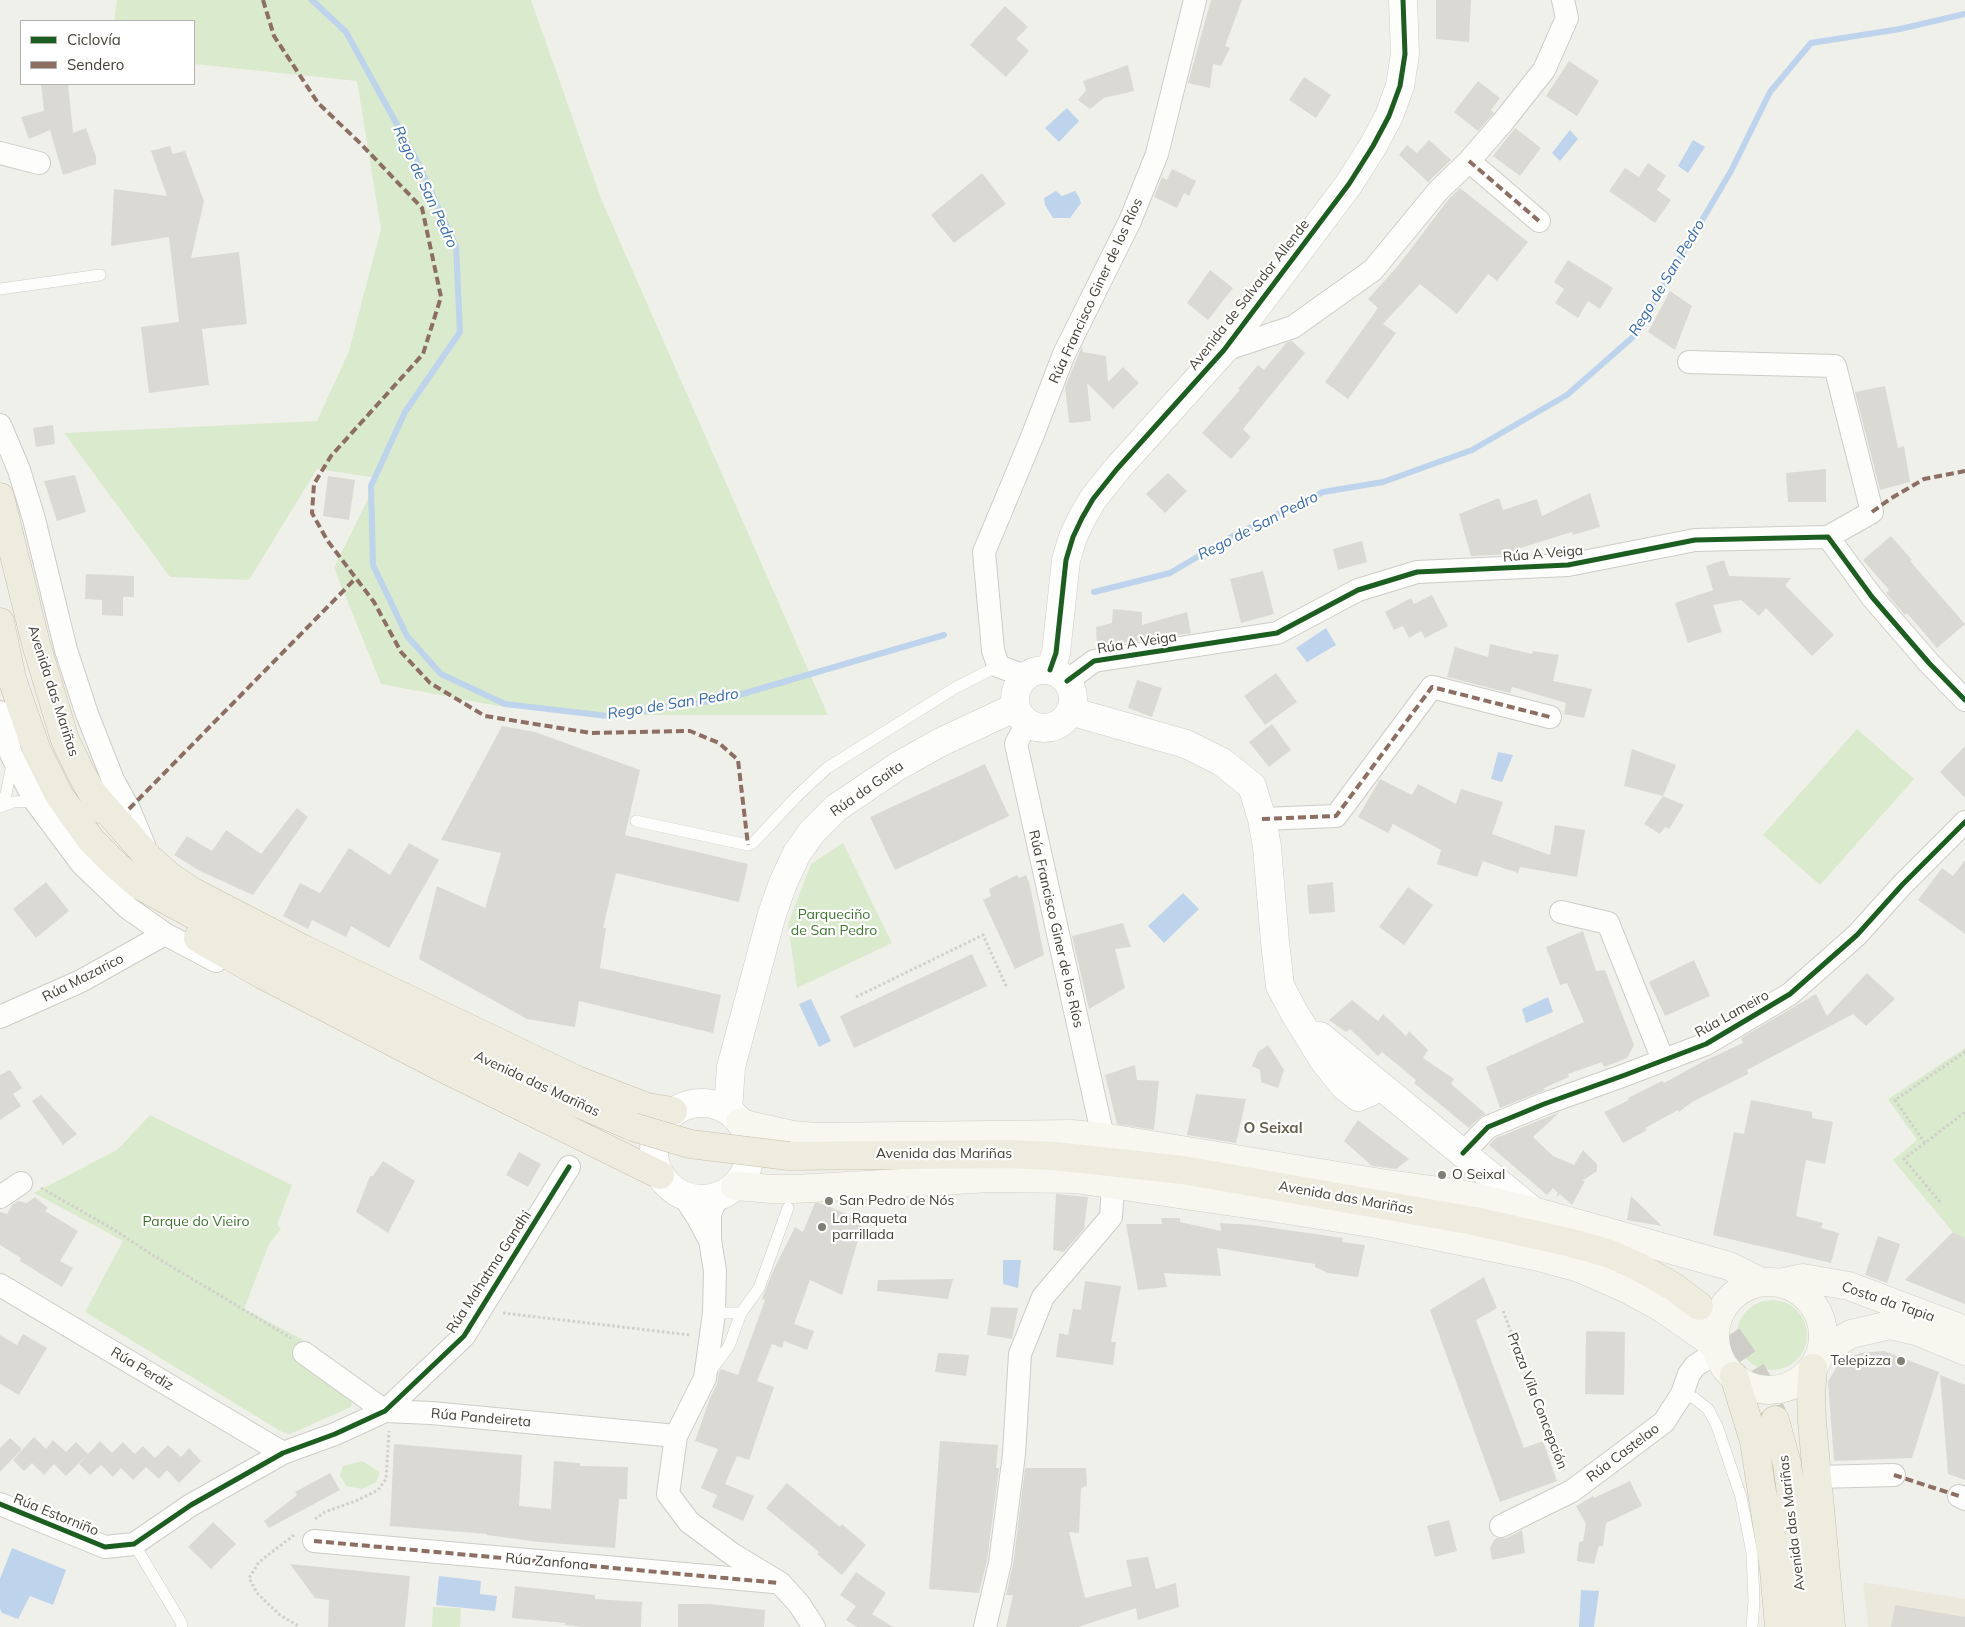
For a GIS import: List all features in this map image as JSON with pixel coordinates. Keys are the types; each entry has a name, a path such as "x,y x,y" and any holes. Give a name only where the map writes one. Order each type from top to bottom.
{"highway":[{"name":"Avenida das Mariñas","path":"0,497 36,644 65,740 81,773 118,834 156,879 214,926"},
{"name":"Avenida das Mariñas","path":"0,622 12,679 37,751 59,795 91,840 139,885 254,948 444,1041 582,1106 633,1127 690,1144 789,1156 1008,1154 1054,1156 1183,1170 1474,1221 1564,1241 1610,1254 1637,1266 1674,1287 1699,1306"},
{"path":"93,794 149,858 169,876 192,892 305,950 577,1080 647,1107 685,1107"},
{"path":"91,840 121,878 142,899 167,919 261,974 443,1068 660,1175"},
{"path":"1817,1360 1811,1394 1831,1627"},
{"path":"1734,1376 1754,1441 1774,1569 1779,1627"},
{"name":"Avenida das Mariñas","path":"1775,1420 1787,1464 1803,1627"}],"main road":[{"path":"734,1116 772,1131 816,1137 1071,1134 1103,1137 1381,1183 1462,1194 1533,1211 1729,1266 1770,1282 1794,1288 1806,1296 1822,1322 1823,1337 1817,1360 1800,1380 1784,1388 1766,1390 1748,1386 1734,1376 1724,1365 1717,1349 1716,1331 1718,1317 1725,1304 1735,1294 1747,1286 1770,1282"},
{"path":"726,1191 991,1178 1075,1179 1281,1208 1377,1224 1540,1257 1571,1266 1627,1289 1662,1308 1717,1349"},
{"name":"Costa da Tapia","path":"1770,1282 1803,1278 1849,1286 1965,1330"},
{"name":"Costa da Tapia","path":"1817,1360 1852,1334 1890,1325 1919,1332 1965,1351"}],"street":[{"name":"Rúa Francisco Giner de los Ríos","path":"998,666 993,650 984,552 1064,354 1130,221 1157,154 1195,0"},
{"name":"Avenida de Salvador Allende","path":"1048,676 1056,653 1063,581 1073,537 1093,499 1117,469 1224,350 1349,184 1373,146 1389,116 1400,86 1405,54 1403,0"},
{"path":"1224,350 1293,327 1373,270 1438,191 1469,160 1544,70 1566,18 1563,0"},
{"path":"0,153 39,162"},
{"path":"1469,160 1539,221"},
{"name":"Rúa A Veiga","path":"1048,676 1094,661 1277,633 1358,590 1417,572 1568,565 1695,540 1828,537 1872,512 1835,366 1689,362"},
{"name":"Avenida das Mariñas","path":"0,425 22,478 66,650 87,714 113,780 129,809 149,858"},
{"path":"1828,537 1872,597 1929,663 1965,700"},
{"path":"998,666 1048,676 1072,696 1070,711 1064,720 1046,728 1036,726 1021,715 1015,699 1016,690 1048,676"},
{"path":"1262,819 1336,816 1432,686 1550,717"},
{"path":"1070,711 1186,744 1222,762 1252,786 1262,819 1267,847 1280,986 1324,1061 1346,1087 1358,1097 1370,1092 1374,1081 1533,1211"},
{"path":"0,712 11,754 35,801 82,864 128,908 165,934 228,967 261,974"},
{"name":"Rúa Francisco Giner de los Ríos","path":"1021,715 1016,744 1103,1137"},
{"name":"Rúa da Gaita","path":"734,1116 732,1068 772,914 797,853 812,832 836,808 898,766 942,742 1021,715"},
{"name":"Rúa Lameiro","path":"1463,1154 1488,1127 1544,1104 1706,1044 1790,994 1857,936 1902,885 1965,822"},
{"path":"1561,912 1608,924 1663,1060"},
{"name":"Rúa Mazarico","path":"0,1017 81,982 165,934"},
{"name":"Rúa da Gaita","path":"685,1107 710,1093 732,1068"},
{"path":"726,1191 695,1199 684,1196 670,1188 660,1175 654,1162 653,1148 660,1128 685,1107 708,1103 734,1116 747,1134 750,1148 749,1161 744,1174 726,1191 710,1214 710,1240 715,1271 714,1313 705,1378 676,1436 668,1494 689,1522 732,1554 780,1583 799,1604 814,1627"},
{"name":"Rúa Mahatma Gandhi","path":"134,1544 191,1505 283,1453 335,1434 385,1411 464,1336 570,1167"},
{"path":"0,1197 21,1183"},
{"path":"985,1627 1000,1563 1013,1463 1020,1354 1043,1297 1111,1217 1113,1185"},
{"path":"684,1196 710,1240"},
{"name":"Rúa Perdiz","path":"0,1285 283,1453"},
{"name":"Rúa Castelao","path":"1501,1526 1572,1491 1664,1422 1682,1394 1695,1366 1717,1349"},
{"path":"304,1353 385,1411"},
{"name":"Rúa Pandeireta","path":"385,1411 431,1413 676,1436"},
{"path":"1818,1477 1894,1475"},
{"name":"Rúa Estorniño","path":"0,1504 105,1547 134,1544"},
{"name":"Rúa Zanfona","path":"308,1531 780,1583"}],"lane":[{"path":"0,289 100,275"},
{"path":"636,821 748,845 754,842 797,796 827,768 955,688 998,666"},
{"path":"0,805 6,794 11,769 11,754"},
{"path":"0,805 13,802 35,801"},
{"path":"705,1378 730,1346 742,1313 760,1288 788,1208"},
{"path":"714,1313 742,1313"},
{"path":"1682,1394 1694,1398 1708,1409 1717,1426 1740,1496 1752,1553 1754,1601 1752,1627"},
{"path":"134,1544 181,1622 182,1627"}],"path":[{"path":"856,997 983,935 1007,988"},
{"path":"1925,1143 1895,1100 1965,1052"},
{"path":"1940,1202 1904,1159 1965,1112"},
{"path":"21,1183 42,1189 113,1229 154,1256 301,1344 298,1350 304,1353"},
{"path":"480,1311 710,1337"},
{"path":"300,1627 280,1615 257,1592 249,1578 259,1562 308,1531 325,1512 358,1500 378,1490 386,1479 390,1431 398,1431"}],"shaded area":[{"path":"1863,1582 1965,1599 1965,1627 1868,1627"}],"green space":[{"path":"117,0 531,0 602,201 828,715 629,715 498,706 381,684 334,568 378,478 317,469 249,580 170,577 64,433 317,421 349,351 381,229 357,81 195,64 195,20 114,20"},
{"path":"1857,729 1914,779 1820,885 1763,835"},
{"name":"Parqueciño de San Pedro","path":"843,843 892,943 797,988 788,924 811,864"},
{"path":"1965,1048 1965,1238 1953,1232 1893,1160 1917,1140 1888,1099"},
{"name":"Parque do Vieiro","path":"150,1115 292,1185 277,1225 281,1229 269,1244 244,1309 309,1343 299,1364 348,1390 353,1398 351,1407 290,1434 282,1432 85,1312 123,1241 34,1193 117,1150"},
{"path":"1765,1300 1779,1300 1792,1306 1801,1315 1807,1328 1805,1348 1797,1360 1779,1370 1765,1370 1752,1364 1743,1355 1737,1342 1737,1328 1743,1315 1752,1306"},
{"path":"362,1461 380,1472 376,1482 362,1489 346,1486 340,1475 343,1466"},
{"path":"433,1607 461,1608 460,1627 432,1627"}],"water":[{"path":"1067,108 1079,121 1059,142 1045,128"},
{"path":"1570,130 1578,139 1560,161 1552,153"},
{"path":"1693,140 1705,147 1688,173 1678,166"},
{"path":"1056,191 1062,196 1075,191 1079,197 1081,203 1070,218 1053,218 1045,205 1044,198"},
{"path":"1326,628 1336,645 1307,662 1296,648"},
{"path":"1498,752 1513,755 1502,782 1491,779"},
{"path":"1183,893 1199,909 1164,943 1148,926"},
{"path":"1548,997 1553,1012 1526,1023 1522,1009"},
{"path":"811,999 831,1041 819,1047 799,1004"},
{"path":"1003,1260 1021,1260 1018,1288 1003,1284"},
{"path":"12,1548 66,1570 53,1605 30,1596 18,1619 2,1613 0,1609 0,1579"},
{"path":"439,1576 481,1581 480,1594 497,1596 495,1611 436,1605"},
{"path":"1581,1590 1599,1591 1594,1627 1579,1627"}],"building":[{"path":"1211,0 1242,0 1225,46 1230,48 1221,66 1213,64 1210,88 1188,83"},
{"path":"1436,0 1471,0 1469,42 1436,39"},
{"path":"1005,6 1028,27 1016,39 1029,51 1006,77 970,45"},
{"path":"1569,61 1599,81 1577,116 1546,96"},
{"path":"1128,65 1134,91 1104,98 1090,109 1078,100 1086,90 1083,81"},
{"path":"1304,77 1331,95 1316,118 1289,100"},
{"path":"1478,81 1500,98 1491,110 1494,113 1478,131 1454,112"},
{"path":"41,85 68,85 73,133 86,128 96,157 96,164 63,175 50,130 29,139 21,117 44,111"},
{"path":"1515,128 1541,148 1520,176 1493,156"},
{"path":"1429,140 1451,160 1428,182 1399,155 1407,145 1417,153"},
{"path":"170,146 173,154 185,151 204,201 191,258 239,252 247,324 202,329 209,385 149,393 141,327 179,322 169,237 111,246 114,189 167,196 151,151"},
{"path":"1648,163 1666,176 1657,190 1671,200 1655,223 1609,191 1625,168 1639,177"},
{"path":"1172,169 1196,181 1189,196 1184,193 1177,208 1154,197 1162,177 1167,180"},
{"path":"982,173 1006,204 954,243 931,215"},
{"path":"1460,188 1528,242 1497,281 1488,274 1457,314 1420,284 1383,324 1396,333 1348,399 1325,382 1378,308 1368,299 1397,267 1448,200"},
{"path":"1568,260 1613,288 1600,309 1588,301 1578,318 1555,303 1564,289 1554,282"},
{"path":"1210,270 1233,288 1208,320 1187,303"},
{"path":"1670,291 1692,306 1675,350 1648,332"},
{"path":"1292,341 1305,353 1243,429 1251,437 1231,459 1202,433 1240,390 1238,389 1258,365 1264,370 1286,343"},
{"path":"1082,346 1083,352 1106,356 1108,382 1123,367 1139,383 1113,409 1087,383 1091,421 1069,423 1065,387"},
{"path":"1885,386 1898,448 1904,446 1910,482 1880,490 1855,392"},
{"path":"53,425 55,444 36,447 33,428"},
{"path":"1826,469 1826,502 1788,502 1786,473"},
{"path":"1168,473 1187,491 1165,513 1146,494"},
{"path":"75,475 86,512 57,521 44,481"},
{"path":"328,476 355,480 349,520 323,516"},
{"path":"1590,493 1600,527 1573,535 1572,532 1514,550 1515,554 1471,556 1459,514 1499,498 1503,510 1537,499 1542,516"},
{"path":"1891,536 1912,560 1910,561 1965,624 1937,648 1907,613 1905,615 1886,593 1889,590 1863,560"},
{"path":"1362,541 1367,562 1338,570 1333,549"},
{"path":"1724,560 1729,576 1791,578 1785,585 1834,635 1812,656 1766,608 1759,616 1741,600 1713,605 1722,632 1688,643 1675,603 1713,590 1706,566"},
{"path":"1263,571 1274,614 1241,623 1230,579"},
{"path":"86,574 134,576 134,597 123,597 123,616 102,615 102,600 85,599"},
{"path":"1432,595 1448,626 1425,638 1421,631 1409,638 1403,626 1394,630 1385,612 1411,598 1414,604"},
{"path":"1113,609 1142,612 1142,625 1187,612 1191,633 1097,647 1096,627 1112,623"},
{"path":"1490,644 1532,654 1533,651 1559,655 1553,681 1592,689 1584,718 1564,714 1566,703 1512,687 1510,693 1447,677 1455,647 1488,657"},
{"path":"1276,673 1297,702 1265,725 1244,696"},
{"path":"1137,680 1162,688 1152,717 1128,708"},
{"path":"1272,724 1291,750 1269,767 1249,742"},
{"path":"502,726 535,732 640,770 625,835 748,864 739,902 616,873 603,928 606,928 600,968 721,995 713,1033 579,1001 575,1027 527,1019 419,959 437,886 485,908 501,853 441,840"},
{"path":"1965,746 1965,798 1940,772"},
{"path":"1632,749 1676,765 1663,796 1624,786"},
{"path":"985,764 1009,816 895,870 870,817"},
{"path":"1380,779 1412,795 1418,784 1456,804 1461,789 1503,802 1492,834 1550,855 1555,825 1585,830 1577,877 1520,867 1518,873 1483,861 1477,877 1437,864 1441,850 1393,824 1388,833 1358,817"},
{"path":"1663,796 1684,805 1669,829 1665,827 1660,834 1644,824"},
{"path":"297,808 308,817 253,895 200,871 174,855 187,836 212,851 226,830 261,854"},
{"path":"409,843 439,860 389,948 351,926 346,937 312,920 308,929 283,916 300,883 320,893 349,848 390,875"},
{"path":"1965,860 1965,934 1918,900 1942,868 1953,876"},
{"path":"1017,875 1019,878 1026,875 1030,886 1044,955 1015,969 983,900 991,896 989,889"},
{"path":"46,882 69,911 36,938 13,909"},
{"path":"1333,882 1335,912 1309,914 1307,885"},
{"path":"1408,887 1433,905 1404,945 1379,927"},
{"path":"1123,923 1131,947 1115,949 1125,988 1089,1009 1072,936"},
{"path":"1583,931 1596,971 1605,970 1634,1045 1627,1058 1604,1067 1602,1062 1568,1074 1569,1077 1544,1088 1545,1090 1500,1108 1486,1067 1584,1022 1567,983 1560,985 1546,947"},
{"path":"972,954 987,986 854,1048 840,1016"},
{"path":"1694,960 1710,996 1665,1016 1649,982"},
{"path":"1867,973 1895,999 1866,1026 1853,1014 1747,1070 1748,1074 1692,1102 1679,1112 1678,1110 1645,1128 1647,1130 1623,1143 1604,1112 1662,1081 1664,1083 1704,1061 1743,1043 1741,1038 1816,994 1827,1016"},
{"path":"1352,1000 1378,1021 1383,1014 1406,1036 1409,1031 1428,1050 1423,1058 1454,1079 1451,1084 1486,1114 1469,1128 1414,1083 1416,1080 1382,1052 1378,1056 1350,1029 1346,1032 1329,1020"},
{"path":"1268,1045 1284,1070 1278,1088 1261,1082 1260,1070 1252,1066 1258,1052"},
{"path":"1135,1065 1137,1080 1159,1081 1154,1130 1117,1124 1105,1075"},
{"path":"10,1070 22,1088 13,1094 21,1106 0,1120 0,1075"},
{"path":"1196,1094 1246,1099 1236,1143 1187,1135"},
{"path":"41,1095 77,1134 63,1145 32,1101"},
{"path":"1751,1100 1812,1112 1812,1118 1833,1122 1825,1164 1806,1160 1796,1216 1823,1223 1821,1228 1839,1233 1831,1263 1713,1235 1734,1132 1744,1134"},
{"path":"1560,1112 1533,1137 1553,1156 1574,1165 1583,1150 1597,1164 1597,1171 1582,1181 1585,1181 1572,1205 1560,1194 1555,1198 1558,1193 1553,1188 1547,1195 1489,1145 1496,1138"},
{"path":"1358,1120 1409,1159 1396,1169 1372,1166 1344,1141"},
{"path":"519,1152 541,1164 528,1187 506,1175"},
{"path":"383,1161 415,1181 388,1233 356,1212 370,1176 373,1176"},
{"path":"1056,1194 1088,1197 1084,1229 1064,1252 1053,1250"},
{"path":"1631,1196 1662,1226 1627,1220"},
{"path":"35,1197 48,1208 45,1211 78,1231 60,1261 73,1268 62,1287 20,1261 21,1258 0,1245 0,1212 7,1214 12,1205 18,1201 27,1203"},
{"path":"815,1203 855,1217 852,1223 862,1226 842,1295 810,1280 794,1324 814,1331 807,1350 784,1341 782,1348 772,1344 757,1381 774,1387 749,1460 737,1456 725,1484 754,1496 743,1521 712,1507 717,1495 701,1488 718,1449 695,1441 717,1384 719,1372 721,1369 738,1375 765,1300 762,1299 773,1271 795,1227 803,1232"},
{"path":"1161,1218 1180,1218 1180,1222 1221,1231 1220,1223 1252,1225 1343,1238 1342,1242 1365,1245 1358,1277 1328,1273 1315,1267 1315,1264 1217,1248 1221,1276 1164,1273 1167,1287 1138,1290 1126,1224 1162,1224"},
{"path":"1953,1232 1965,1238 1965,1304 1905,1280"},
{"path":"1878,1236 1900,1244 1887,1283 1865,1275"},
{"path":"1484,1277 1497,1308 1476,1320 1524,1448 1543,1441 1557,1481 1500,1502 1430,1310"},
{"path":"953,1279 948,1299 877,1291 878,1280"},
{"path":"1085,1281 1121,1286 1111,1342 1116,1342 1113,1365 1056,1357 1059,1333 1068,1335 1073,1309 1081,1310"},
{"path":"991,1307 1018,1308 1012,1339 987,1335"},
{"path":"1586,1331 1625,1332 1624,1395 1585,1394"},
{"path":"23,1334 47,1348 19,1395 0,1384 0,1335 17,1345"},
{"path":"1884,1351 1939,1372 1912,1458 1834,1461 1828,1382 1839,1362 1860,1353"},
{"path":"938,1353 969,1355 966,1376 935,1372"},
{"path":"1940,1375 1965,1385 1965,1480 1948,1474"},
{"path":"34,1437 46,1449 53,1440 66,1452 76,1442 88,1454 66,1476 54,1464 44,1475 32,1463 24,1471 13,1460"},
{"path":"10,1438 22,1449 0,1472 0,1448"},
{"path":"100,1441 112,1453 123,1442 135,1454 143,1446 155,1458 168,1445 181,1457 189,1448 201,1461 179,1483 167,1470 159,1479 146,1467 133,1480 121,1468 113,1477 101,1465 90,1475 79,1464"},
{"path":"940,1441 998,1445 996,1468 999,1468 987,1561 979,1593 929,1589"},
{"path":"394,1444 522,1455 519,1506 551,1509 554,1461 580,1463 580,1466 628,1467 627,1499 619,1499 615,1548 390,1526"},
{"path":"1025,1468 1086,1468 1087,1486 1081,1488 1079,1533 1069,1532 1085,1598 1132,1586 1126,1560 1148,1557 1156,1589 1176,1583 1179,1607 1138,1620 1136,1608 1078,1627 1006,1627 1013,1595 1006,1595 1013,1565"},
{"path":"330,1473 340,1490 269,1528 264,1521 297,1495 295,1492"},
{"path":"1630,1481 1642,1506 1606,1523 1603,1546 1599,1546 1594,1564 1577,1561 1579,1542 1583,1541 1586,1524 1576,1506 1593,1496 1594,1498"},
{"path":"787,1483 840,1527 842,1524 866,1545 842,1575 817,1554 819,1552 766,1508"},
{"path":"1449,1520 1457,1551 1435,1557 1427,1526"},
{"path":"213,1522 236,1544 211,1569 188,1547"},
{"path":"1522,1530 1525,1553 1492,1560 1490,1548 1494,1540 1497,1538 1507,1538"},
{"path":"290,1564 410,1576 405,1627 328,1627 329,1600 315,1598"},
{"path":"856,1572 886,1593 872,1614 893,1627 857,1627 846,1620 856,1606 840,1595"},
{"path":"515,1586 595,1595 595,1599 642,1602 641,1627 582,1627 565,1625 565,1623 512,1618"},
{"path":"678,1604 709,1604 765,1610 764,1627 678,1627"},
{"path":"1895,1605 1965,1617 1965,1627 1891,1627"}],"waterway":[{"name":"Rego de San Pedro","path":"312,0 346,32 416,159 456,246 460,332 405,412 371,486 373,565 407,636 441,674 505,704 608,716 725,699 944,635"},
{"name":"Rego de San Pedro","path":"1094,592 1170,573 1233,536 1323,492 1383,482 1472,450 1567,395 1634,336 1731,171 1770,92 1811,43 1900,29 1965,14"}],"tunnel":[{"path":"1699,1306 1721,1327 1748,1365 1775,1420"}],"marked path":[{"path":"263,0 274,36 318,103 361,144 422,208 441,297 423,354 331,456 314,484 312,513 327,540 374,602 401,652 430,683 485,716 591,733 690,731 719,743 738,760 748,845"},
{"path":"1469,161 1539,221"},
{"path":"1872,512 1924,479 1965,471"},
{"path":"129,809 356,578"},
{"path":"1262,819 1336,816 1432,687 1550,717"},
{"path":"1894,1475 1959,1496"},
{"path":"314,1541 780,1583"}],"cycle path":[{"path":"1050,670 1056,653 1066,560 1073,537 1082,518 1093,499 1117,469 1224,350 1349,184 1373,146 1389,116 1400,86 1405,54 1403,0"},
{"path":"1067,681 1094,661 1277,633 1358,590 1417,572 1568,565 1695,540 1828,537 1872,597 1929,663 1965,700"},
{"path":"1463,1153 1488,1127 1544,1104 1706,1044 1790,994 1857,935 1902,885 1965,822"},
{"path":"0,1504 105,1547 134,1544 191,1505 283,1453 335,1434 385,1411 464,1336 569,1167"}],"place":[{"name":"O Seixal","path":"1442,1175"},
{"name":"San Pedro de Nós","path":"829,1201"},
{"name":"La Raqueta parrillada","path":"822,1227"},
{"name":"Telepizza","path":"1901,1361"}],"district":[{"name":"O Seixal","path":"1273,1128"}]}
